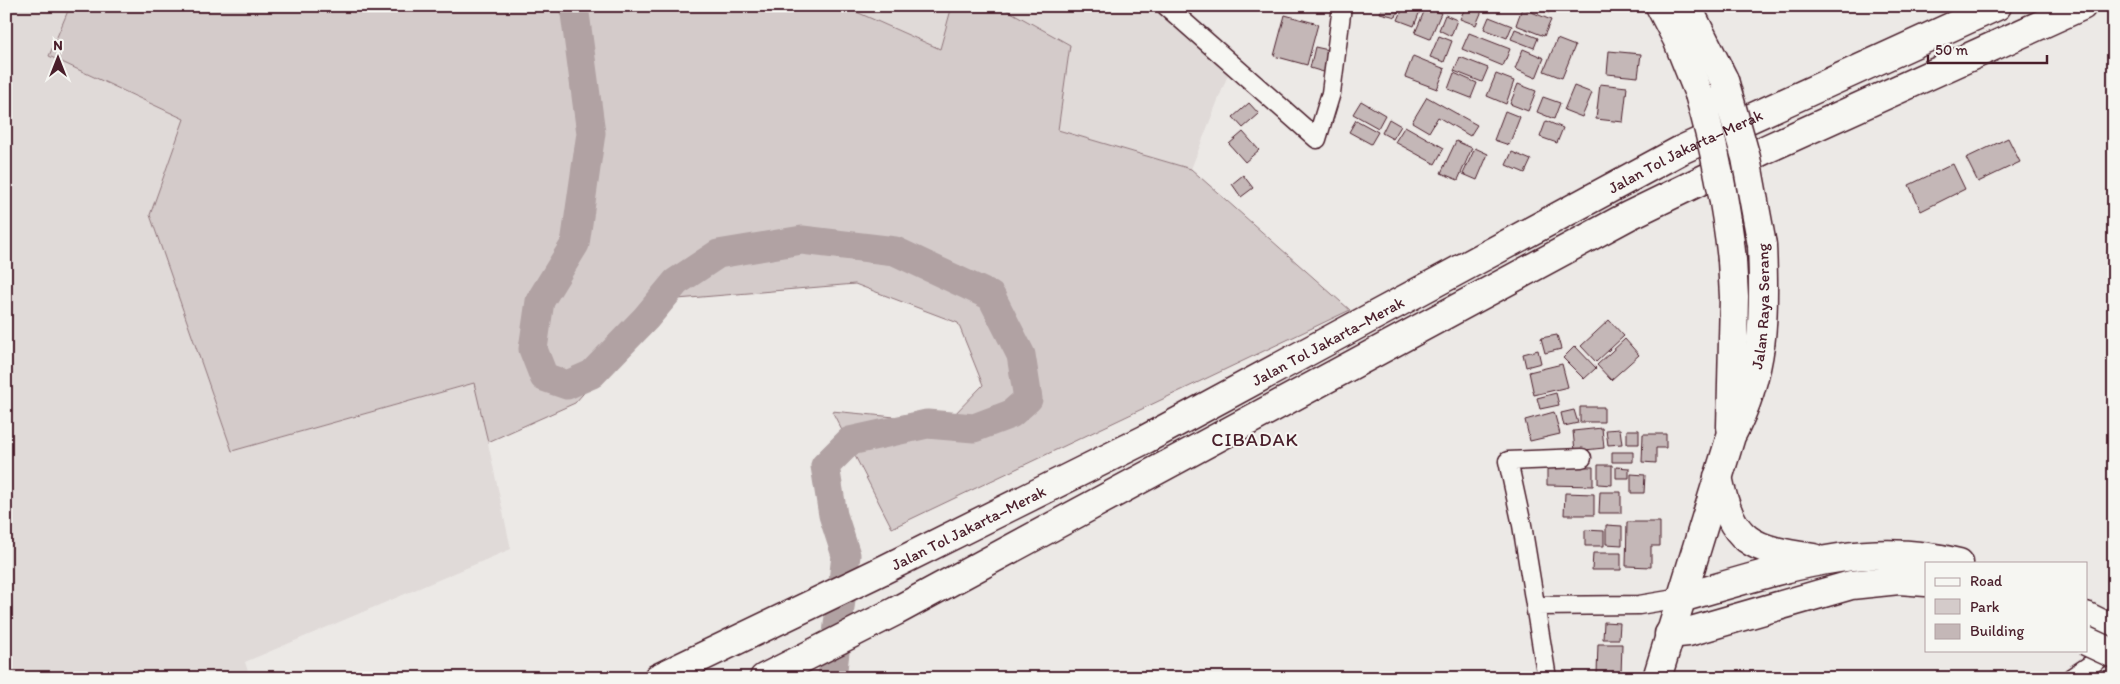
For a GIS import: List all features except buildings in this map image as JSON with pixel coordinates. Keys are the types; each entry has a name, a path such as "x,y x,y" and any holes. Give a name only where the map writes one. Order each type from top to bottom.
{"highway":[{"name":"Jalan Raya Serang","path":"1660,6 1677,39 1699,94 1726,208 1732,260 1731,436"},
{"name":"Jalan Raya Serang","path":"1657,678 1731,436 1745,410 1755,382 1762,335 1762,245 1746,158 1724,80 1687,6"},
{"name":"Jalan Tol Jakarta–Merak","path":"658,678 725,644 881,571 1146,439 1681,150 1997,6"},
{"name":"Jalan Tol Jakarta–Merak","path":"764,678 896,611 1628,216 1764,150 2082,6"},
{"path":"1718,477 1724,506 1734,525 1745,539 1762,548 1820,559"},
{"path":"1681,598 1820,559 1872,553 1930,555 1955,562"},
{"path":"1669,634 1688,632 1852,585 1899,580 1925,582"},
{"path":"2095,627 2114,654"}],"street":[{"path":"1166,6 1317,139 1331,93 1342,6"},
{"path":"1547,678 1536,606 1508,461 1582,458"},
{"path":"1536,606 1623,606 1659,603 1681,598"},
{"path":"2071,678 2114,649"}],"shaded area":[{"path":"6,6 70,6 49,56 184,119 150,215 232,451 475,383 511,549 245,662 250,678 6,678"},
{"path":"843,6 952,6 940,49"},
{"path":"1000,6 1168,6 1233,62 1191,169 1058,130 1070,45"}],"green space":[{"path":"70,6 843,6 940,49 952,6 1000,6 1070,45 1058,130 1191,169 1350,310 892,528 832,411 947,422 983,385 958,323 855,284 666,300 575,403 488,442 474,383 232,451 150,215 184,119 49,56"}],"waterway":[{"path":"574,6 591,133 575,244 540,301 533,349 544,377 567,385 592,374 646,318 676,282 718,254 802,240 895,251 991,296 1021,355 1028,399 1011,414 974,428 927,424 850,441 825,466 833,515 846,555 832,678"}],"district":[{"name":"CIBADAK","path":"1255,439"}]}
